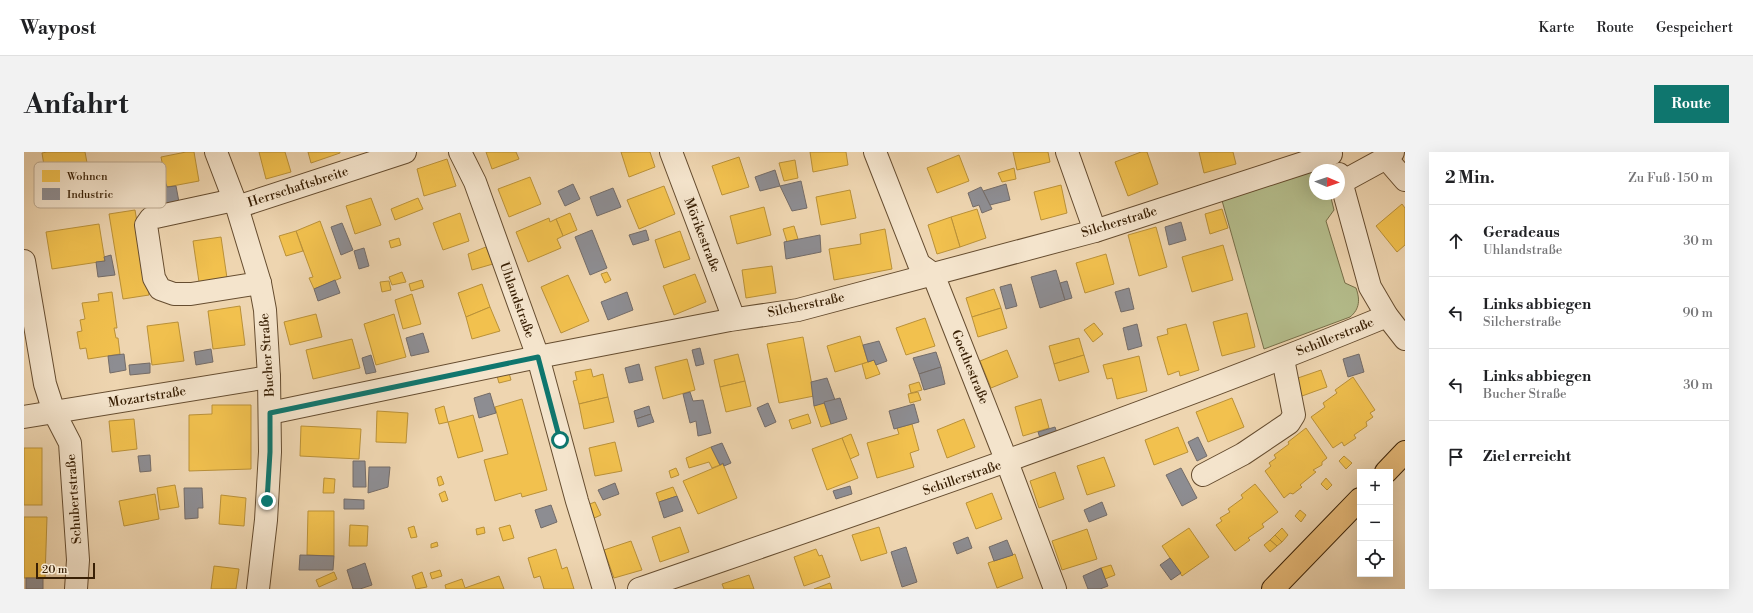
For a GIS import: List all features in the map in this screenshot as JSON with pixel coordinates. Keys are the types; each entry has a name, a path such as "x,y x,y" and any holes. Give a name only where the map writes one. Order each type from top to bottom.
{"main road":[{"path":"1389,469 1405,452"},
{"path":"1273,589 1357,502"}],"street":[{"name":"Bucher Straße","path":"216,152 235,204 260,283 265,310 269,377 270,452 266,520 258,589"},
{"name":"Herrschaftsbreite","path":"260,283 191,294 174,294 160,289 154,278 146,225 151,218 235,204 405,152"},
{"name":"Uhlandstraße","path":"460,152 475,182 538,357 577,501 604,589"},
{"name":"Mörikestraße","path":"671,152 734,319"},
{"name":"Goethestraße","path":"875,152 919,264 933,274 1055,589"},
{"path":"1067,152 1095,230"},
{"name":"Silcherstraße","path":"1345,164 1389,155"},
{"path":"1389,155 1405,180"},
{"name":"Silcherstraße","path":"270,413 538,357 734,319 798,310 1309,173"},
{"path":"1345,198 1370,287 1387,316 1405,339"},
{"name":"Schubertstraße","path":"24,261 45,384 54,412 70,443 78,560 76,589"},
{"name":"Schillerstraße","path":"639,589 1007,462 1283,359 1387,316"},
{"name":"Schillerstraße","path":"1203,475 1243,454 1289,423 1294,415 1283,359"},
{"name":"Mozartstraße","path":"24,417 269,377"}],"green space":[{"path":"1309,171 1309,200 1332,200 1334,210 1326,221 1345,283 1356,288 1358,304 1356,311 1350,317 1264,349 1221,197"}],"building: Wohnen":[{"path":"85,152 87,162 43,162 42,153"},
{"path":"194,152 199,181 167,187 166,162 162,162 161,157"},
{"path":"259,152 285,152 291,172 266,179"},
{"path":"308,152 340,152 340,153 311,163"},
{"path":"486,152 516,152 519,159 492,169"},
{"path":"621,152 650,152 655,167 629,177"},
{"path":"810,152 846,152 848,165 813,172"},
{"path":"1013,152 1048,152 1050,162 1017,170"},
{"path":"1141,152 1147,152 1158,184 1128,196 1115,162"},
{"path":"1199,152 1233,152 1236,164 1204,173"},
{"path":"959,155 969,181 937,193 927,168"},
{"path":"739,157 749,187 722,195 712,166"},
{"path":"447,159 456,186 424,196 417,169"},
{"path":"795,160 798,178 784,181 779,163"},
{"path":"1014,168 1016,179 1002,182 998,173"},
{"path":"530,177 541,204 509,217 498,189"},
{"path":"1061,185 1067,213 1041,220 1034,192"},
{"path":"664,186 675,214 639,229 627,200"},
{"path":"850,190 856,218 821,225 816,197"},
{"path":"371,198 381,225 355,234 346,206"},
{"path":"418,198 423,209 395,220 391,209"},
{"path":"1402,204 1405,208 1405,245 1397,252 1376,226"},
{"path":"764,207 771,235 737,244 730,216"},
{"path":"977,209 986,238 960,247 951,217"},
{"path":"1222,209 1228,228 1210,234 1205,214"},
{"path":"135,210 149,295 123,299 109,214"},
{"path":"460,213 469,241 443,250 433,223"},
{"path":"570,213 577,230 563,236 556,219"},
{"path":"951,217 960,247 937,254 928,225"},
{"path":"549,218 550,222 556,219 563,236 557,239 561,248 528,262 516,232"},
{"path":"320,221 341,278 314,289 309,278 313,277 296,231"},
{"path":"99,224 105,261 52,269 46,232"},
{"path":"794,226 798,239 787,242 783,229"},
{"path":"1156,227 1167,267 1139,276 1128,235"},
{"path":"885,229 892,269 834,280 829,249 861,244 860,234"},
{"path":"296,231 303,251 286,256 279,236"},
{"path":"680,231 690,259 664,268 655,240"},
{"path":"221,237 227,278 199,282 193,241"},
{"path":"399,238 401,245 391,248 389,241"},
{"path":"1223,245 1233,280 1192,292 1182,257"},
{"path":"486,247 493,264 472,270 468,254"},
{"path":"1106,254 1114,284 1085,293 1076,263"},
{"path":"772,266 776,293 746,298 742,270"},
{"path":"402,272 406,282 392,285 389,277"},
{"path":"607,272 611,280 605,283 601,274"},
{"path":"695,274 706,302 674,315 663,286"},
{"path":"568,275 589,321 561,333 541,287"},
{"path":"422,280 424,287 411,291 409,284"},
{"path":"389,281 391,290 382,292 380,282"},
{"path":"482,284 490,307 466,317 458,293"},
{"path":"994,289 1001,308 972,317 966,298"},
{"path":"112,292 117,328 114,328 116,338 118,338 120,354 88,359 86,348 80,349 77,332 82,331 80,320 85,319 82,303 99,301 98,294"},
{"path":"412,294 421,324 403,329 395,300"},
{"path":"240,306 245,345 213,349 208,311"},
{"path":"490,307 500,331 472,339 466,317"},
{"path":"1001,308 1007,328 978,337 972,317"},
{"path":"1247,313 1255,347 1222,356 1213,322"},
{"path":"316,314 322,337 290,345 284,322"},
{"path":"394,314 406,357 376,365 364,324"},
{"path":"925,318 935,346 906,355 896,328"},
{"path":"178,322 184,361 152,365 147,326"},
{"path":"1094,323 1103,334 1093,342 1084,330"},
{"path":"1186,324 1199,370 1180,376 1179,371 1168,375 1157,337 1168,334 1167,329"},
{"path":"860,336 868,362 835,372 827,346"},
{"path":"803,337 814,396 779,403 767,344"},
{"path":"1079,338 1084,355 1054,364 1049,346"},
{"path":"352,339 360,368 313,379 306,350"},
{"path":"1007,350 1018,377 991,388 980,361"},
{"path":"738,354 745,381 720,387 714,360"},
{"path":"1084,355 1089,372 1059,381 1054,364"},
{"path":"1139,356 1147,391 1117,399 1112,378 1107,379 1103,365"},
{"path":"687,359 695,390 663,399 655,367"},
{"path":"874,360 880,374 866,379 862,364"},
{"path":"591,369 593,377 603,374 608,397 579,404 573,381 577,380 575,372"},
{"path":"1321,370 1327,387 1302,396 1295,379"},
{"path":"509,373 511,380 499,383 497,376"},
{"path":"1353,377 1375,410 1370,413 1373,417 1366,422 1367,426 1354,435 1356,438 1344,446 1342,442 1333,448 1311,417 1325,407 1323,403 1337,393 1335,390"},
{"path":"745,381 751,406 726,412 720,387"},
{"path":"919,382 922,390 911,393 909,385"},
{"path":"918,392 921,400 910,403 908,394"},
{"path":"608,397 614,422 584,429 579,404"},
{"path":"1232,398 1244,427 1208,442 1196,412"},
{"path":"522,399 547,490 522,497 521,493 495,501 484,460 508,454 495,407"},
{"path":"1041,399 1049,428 1023,436 1015,407"},
{"path":"824,402 831,424 821,427 814,406"},
{"path":"212,405 251,405 251,469 189,471 189,415 212,414"},
{"path":"444,406 448,422 439,424 435,409"},
{"path":"377,411 408,413 406,443 376,442"},
{"path":"808,414 811,423 792,429 789,420"},
{"path":"473,415 483,451 458,458 448,422"},
{"path":"134,419 137,449 112,452 109,421"},
{"path":"964,419 975,447 947,458 937,430"},
{"path":"912,424 919,450 910,453 914,467 877,478 867,443 899,434 897,428"},
{"path":"301,426 361,429 359,459 300,456"},
{"path":"1178,427 1188,452 1154,465 1145,440"},
{"path":"1306,428 1327,458 1322,462 1322,465 1313,470 1316,472 1300,485 1302,487 1293,494 1290,493 1284,498 1265,471 1271,466 1269,463 1276,458 1274,455 1289,444 1288,442"},
{"path":"851,434 859,455 850,459 842,438"},
{"path":"842,438 858,478 827,490 812,449"},
{"path":"615,442 622,471 595,476 589,448"},
{"path":"711,447 720,465 712,468 709,462 689,468 686,458"},
{"path":"24,448 42,448 42,505 24,505"},
{"path":"1344,456 1352,463 1346,469 1339,461"},
{"path":"1104,457 1115,486 1087,495 1077,466"},
{"path":"723,464 737,498 698,514 683,481"},
{"path":"676,468 679,475 671,478 669,471"},
{"path":"1055,472 1064,499 1039,508 1030,481"},
{"path":"441,476 444,484 439,486 437,478"},
{"path":"324,478 335,479 334,493 323,493"},
{"path":"1326,478 1332,485 1327,490 1321,484"},
{"path":"1255,484 1278,512 1262,524 1264,527 1248,538 1250,540 1235,551 1216,525 1222,521 1220,518 1230,512 1228,509 1243,498 1241,495"},
{"path":"175,485 179,507 160,510 157,488"},
{"path":"673,487 677,496 659,502 656,493"},
{"path":"445,491 448,500 442,502 439,494"},
{"path":"992,493 1002,519 976,529 966,503"},
{"path":"155,494 159,519 124,526 119,501"},
{"path":"221,495 246,498 244,526 219,524"},
{"path":"595,502 601,515 592,519 587,505"},
{"path":"1300,510 1306,515 1301,522 1295,516"},
{"path":"308,511 334,511 334,556 307,555"},
{"path":"24,517 47,517 45,578 24,578"},
{"path":"350,525 368,526 367,546 349,546"},
{"path":"510,525 514,538 503,541 499,528"},
{"path":"414,526 417,537 411,538 408,528"},
{"path":"484,527 485,533 477,535 476,529"},
{"path":"680,527 689,552 660,562 652,537"},
{"path":"879,527 887,553 861,561 852,535"},
{"path":"1189,528 1209,557 1182,576 1162,546"},
{"path":"1282,528 1288,535 1282,542 1275,535"},
{"path":"1087,529 1097,559 1062,570 1052,541"},
{"path":"1275,535 1282,542 1277,546 1270,540"},
{"path":"1270,540 1277,546 1270,552 1264,545"},
{"path":"631,541 642,570 614,578 604,550"},
{"path":"437,542 438,546 431,548 431,544"},
{"path":"556,549 562,569 567,567 574,589 544,589 540,576 534,578 528,558"},
{"path":"816,549 819,556 822,555 830,577 804,586 794,557"},
{"path":"1015,554 1023,578 997,588 988,563"},
{"path":"1111,565 1115,575 1105,579 1101,568"},
{"path":"214,566 239,569 236,589 211,589"},
{"path":"440,570 442,576 432,579 430,573"},
{"path":"334,572 337,579 319,587 316,580"},
{"path":"422,572 427,587 416,589 412,576"},
{"path":"749,575 754,589 724,589 722,584"},
{"path":"499,576 504,589 446,589 445,585 462,579 465,588"},
{"path":"830,583 832,589 814,589"}],"building: Industrie":[{"path":"775,170 780,186 760,191 755,177"},
{"path":"801,181 807,208 792,211 780,186"},
{"path":"166,184 167,187 176,186 179,202 166,204"},
{"path":"573,184 580,199 565,206 558,191"},
{"path":"1006,184 1010,200 990,205 983,191"},
{"path":"981,187 992,209 982,213 979,205 973,207 968,193"},
{"path":"613,188 621,207 597,216 590,197"},
{"path":"1181,222 1186,240 1169,245 1165,227"},
{"path":"342,223 353,250 341,255 331,227"},
{"path":"592,230 607,268 590,275 575,237"},
{"path":"646,230 649,240 633,245 629,235"},
{"path":"820,235 821,252 786,259 784,242"},
{"path":"364,248 369,266 359,269 354,251"},
{"path":"111,255 115,275 98,277 96,262 105,261 104,257"},
{"path":"1056,270 1065,300 1040,308 1031,277"},
{"path":"335,280 340,293 318,301 314,289"},
{"path":"1067,281 1072,298 1065,300 1060,283"},
{"path":"1011,284 1017,306 1006,309 1000,287"},
{"path":"1129,288 1134,309 1121,312 1115,292"},
{"path":"627,292 633,310 608,320 601,302"},
{"path":"1137,324 1142,346 1128,350 1123,328"},
{"path":"423,333 429,352 411,356 406,338"},
{"path":"879,341 887,361 876,365 874,360 868,362 863,345"},
{"path":"700,348 704,364 696,366 692,350"},
{"path":"211,349 213,362 196,365 194,352"},
{"path":"936,352 941,367 919,374 913,358"},
{"path":"124,354 126,370 110,373 108,356"},
{"path":"1359,354 1364,372 1348,377 1343,359"},
{"path":"371,355 376,372 366,374 362,358"},
{"path":"150,363 150,373 130,375 129,365"},
{"path":"639,364 643,380 629,383 625,368"},
{"path":"941,367 945,384 924,390 919,374"},
{"path":"827,378 835,400 814,406 811,382"},
{"path":"690,392 693,401 703,400 711,433 698,436 696,421 690,423 683,394"},
{"path":"490,393 496,413 479,418 474,398"},
{"path":"840,398 847,419 831,424 824,402"},
{"path":"768,403 776,422 765,427 757,408"},
{"path":"914,404 919,422 894,429 889,411"},
{"path":"649,406 651,414 636,419 634,411"},
{"path":"651,414 654,422 638,427 636,419"},
{"path":"1055,427 1058,436 1041,441 1038,432"},
{"path":"1198,437 1207,456 1197,461 1188,442"},
{"path":"722,443 731,463 724,466 723,463 720,465 711,447"},
{"path":"150,455 151,471 140,472 138,456"},
{"path":"353,461 365,461 366,487 353,487"},
{"path":"369,467 390,467 388,487 368,493"},
{"path":"1181,468 1197,498 1182,506 1166,475"},
{"path":"615,483 619,494 603,500 598,490"},
{"path":"850,486 852,494 836,499 833,491"},
{"path":"184,488 202,488 203,508 198,508 198,518 185,519"},
{"path":"677,496 683,511 664,518 659,502"},
{"path":"344,499 364,500 364,509 344,509"},
{"path":"1102,502 1107,515 1089,522 1084,510"},
{"path":"551,505 557,522 541,528 535,510"},
{"path":"968,537 972,548 957,554 953,543"},
{"path":"1007,540 1013,555 994,561 989,547"},
{"path":"906,547 917,582 902,587 891,552"},
{"path":"300,555 334,556 333,570 299,570"},
{"path":"1170,558 1181,573 1171,580 1160,565"},
{"path":"365,563 372,585 360,589 353,589 347,570"},
{"path":"1101,568 1108,586 1100,589 1088,589 1083,576"},
{"path":"26,578 43,578 43,589 26,589"}],"route":[{"path":"267,501 270,452 270,413 538,357 560,440"}]}
